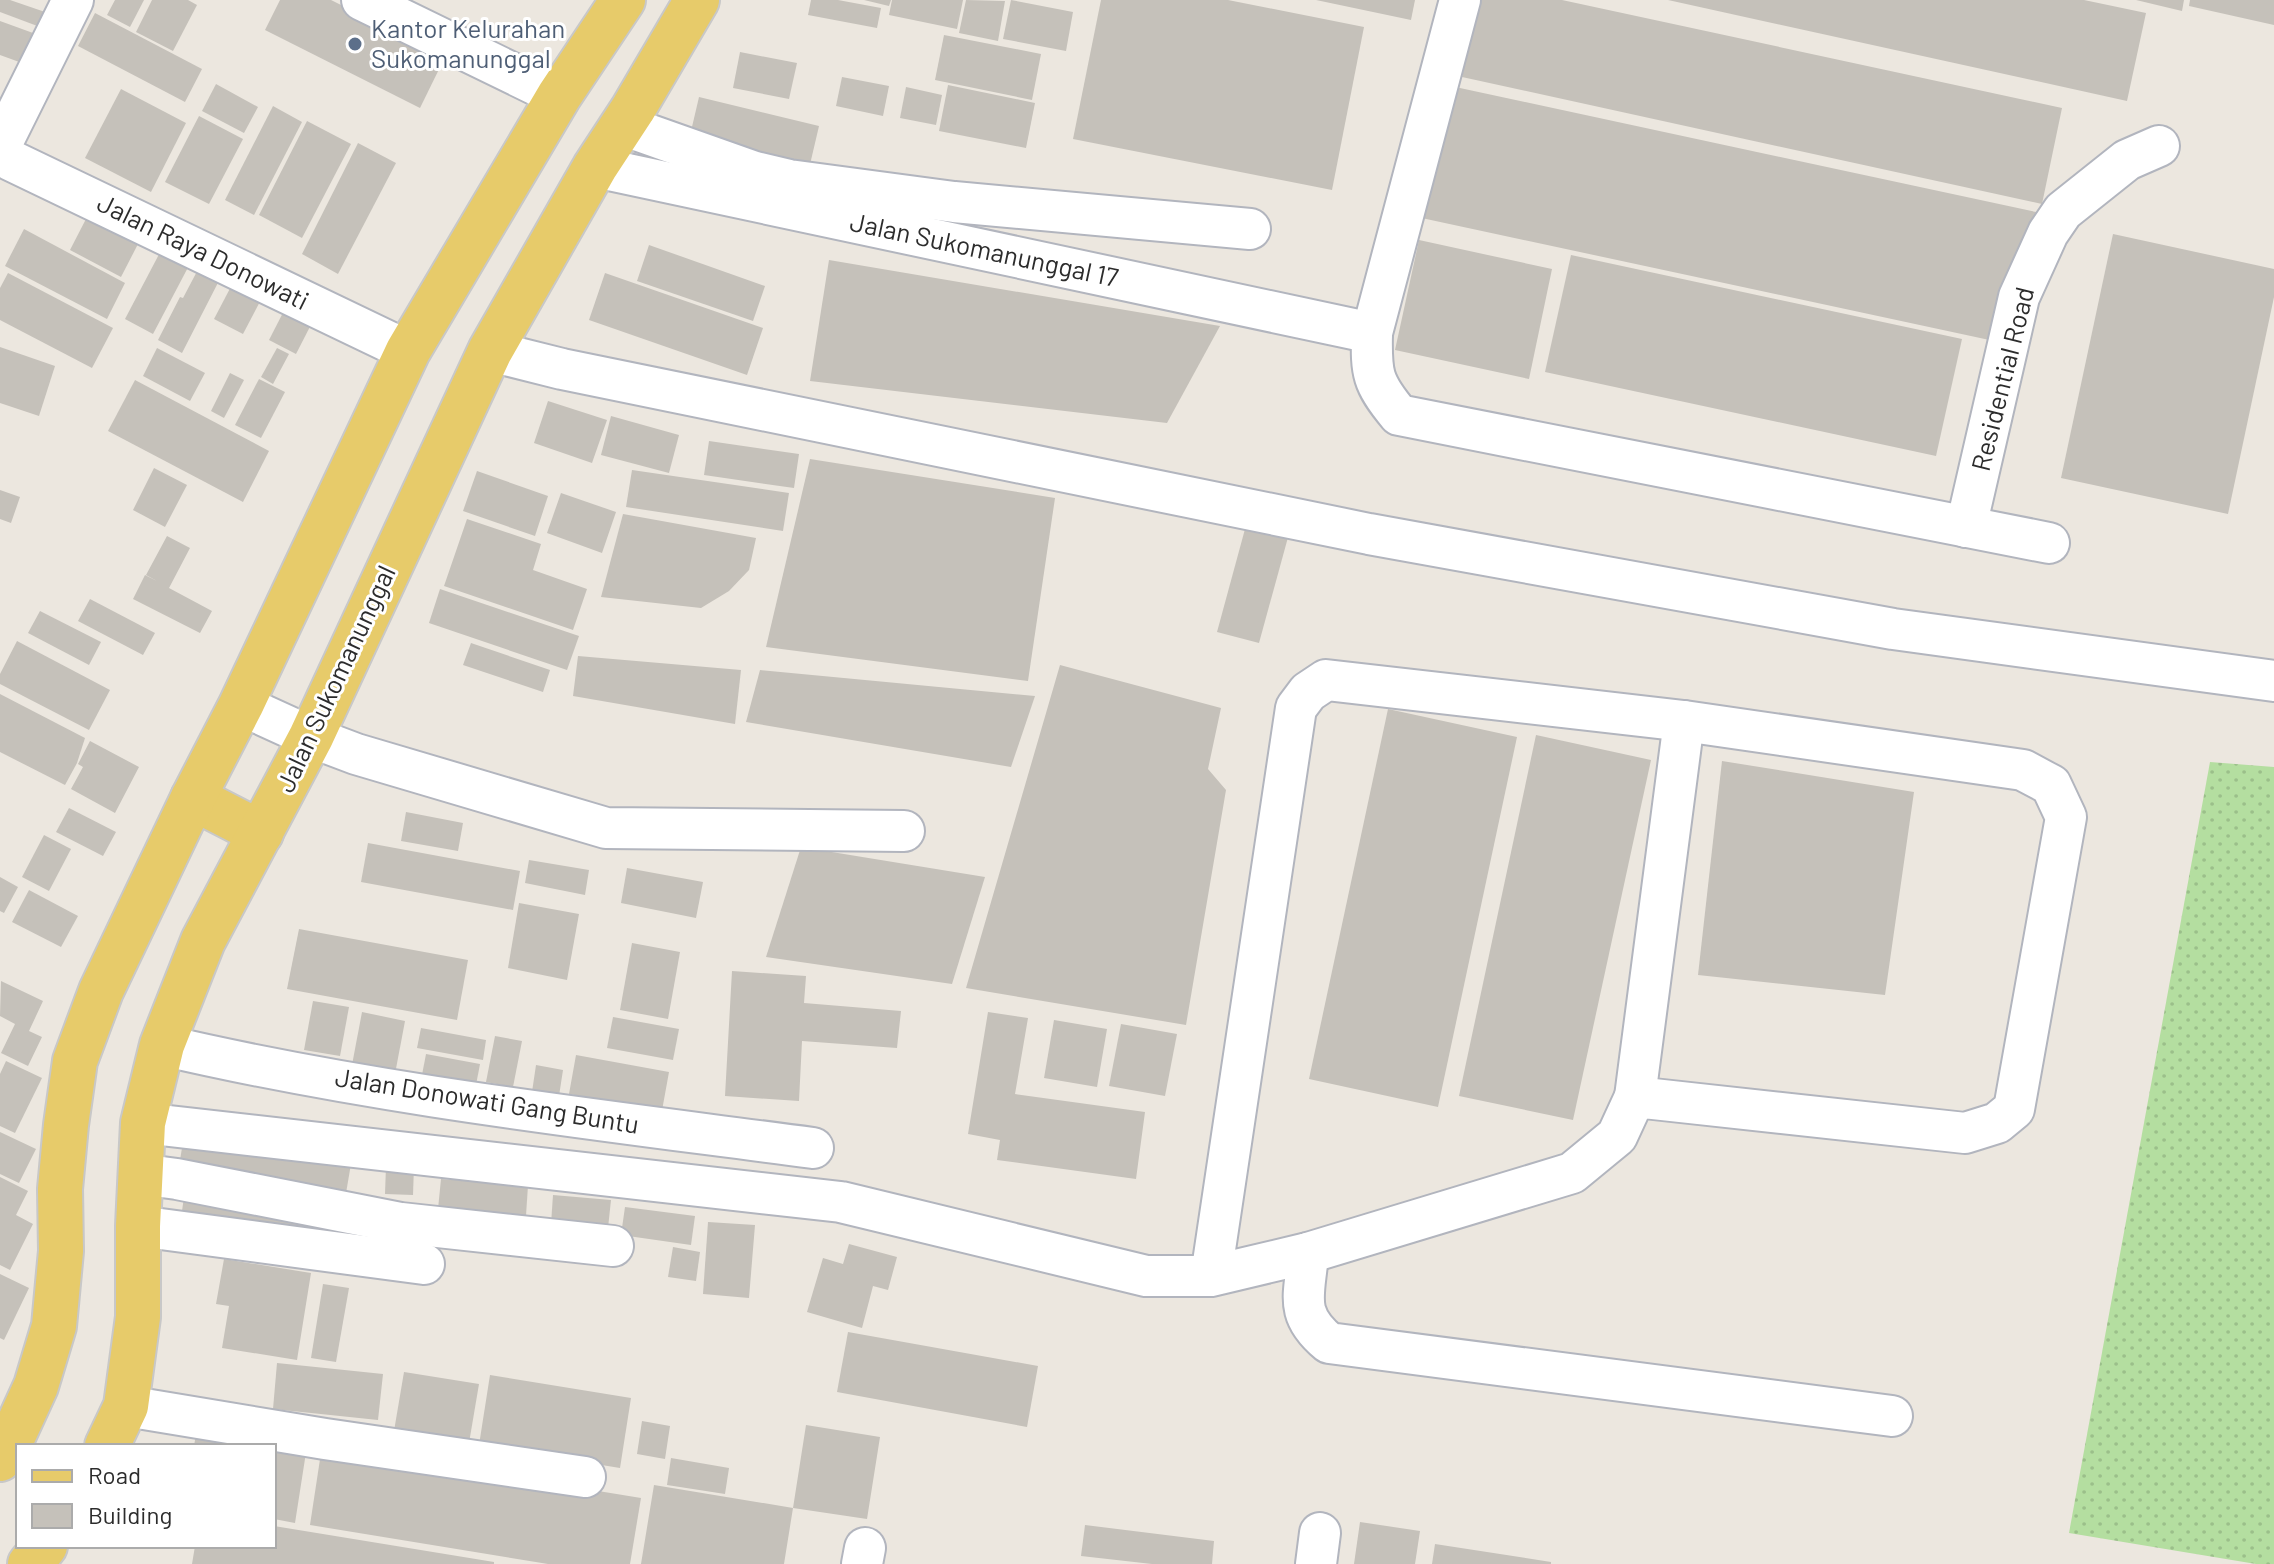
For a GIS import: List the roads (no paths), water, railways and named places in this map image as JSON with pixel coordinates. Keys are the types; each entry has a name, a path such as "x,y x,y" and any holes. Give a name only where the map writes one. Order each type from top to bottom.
{"main road":[{"path":"0,1459 36,1386 54,1326 61,1251 60,1189 75,1061 101,991 241,705 408,351 559,96 623,0"},
{"name":"Jalan Sukomanunggal","path":"108,1444 126,1406 138,1317 139,1174 143,1123 162,1045 203,941 311,737 490,351 595,167 697,0"},
{"path":"193,798 261,833"},
{"path":"30,1564 43,1548"}],"street":[{"path":"0,148 73,0"},
{"path":"362,0 559,96"},
{"path":"1460,0 1372,333 1371,366 1379,392 1399,415 2049,543"},
{"path":"622,125 755,172 789,180 954,202 1250,229"},
{"name":"Residential Road","path":"1966,527 2019,297 2048,233 2063,211 2127,160 2159,146"},
{"name":"Jalan Raya Donowati","path":"0,148 10,160 408,351"},
{"name":"Jalan Sukomanunggal 17","path":"595,167 1372,333"},
{"path":"490,351 562,369 1369,534 1893,629 2274,681"},
{"path":"1211,1276 1296,708 1308,692 1326,680 1684,721 2023,770 2051,785 2066,817 2014,1109 1997,1123 1965,1133 1635,1097"},
{"path":"241,705 356,754 606,828 904,831"},
{"path":"143,1123 841,1202 1146,1276 1211,1276 1308,1253 1572,1173 1617,1136 1635,1097 1684,721"},
{"name":"Jalan Donowati Gang Buntu","path":"162,1045 233,1061 462,1101 813,1148"},
{"path":"139,1174 401,1223 613,1246"},
{"path":"138,1226 424,1264"},
{"path":"1308,1253 1303,1311 1314,1331 1329,1343 1892,1416"},
{"path":"126,1406 585,1477"}],"place":[{"name":"Kantor Kelurahan Sukomanunggal","path":"355,44"}]}
